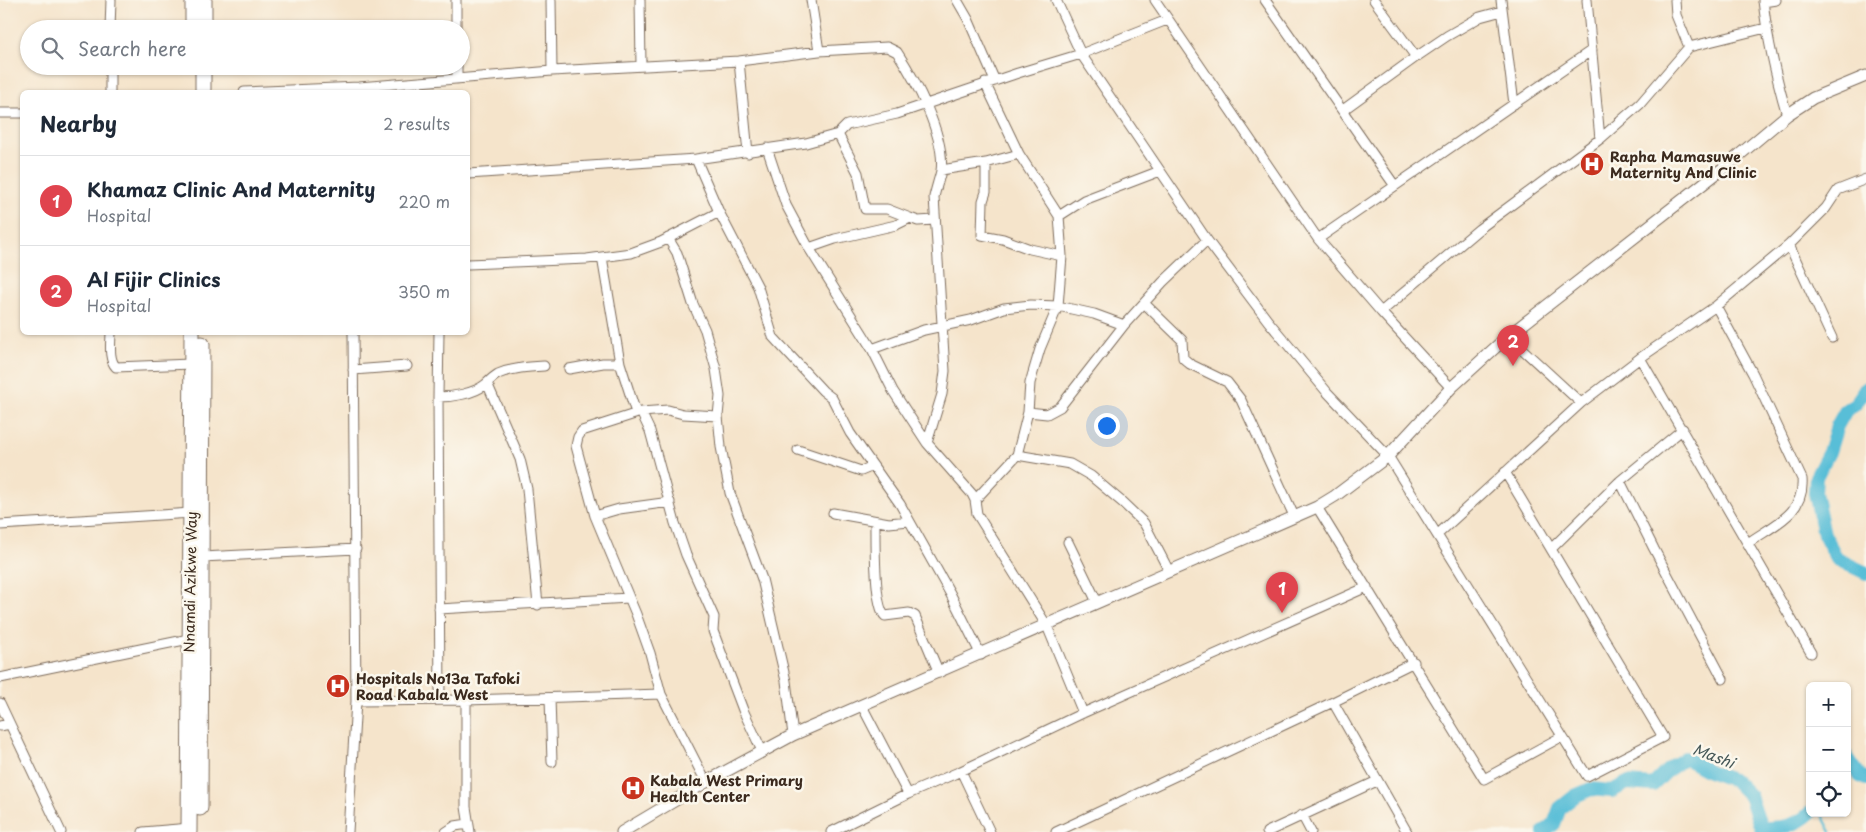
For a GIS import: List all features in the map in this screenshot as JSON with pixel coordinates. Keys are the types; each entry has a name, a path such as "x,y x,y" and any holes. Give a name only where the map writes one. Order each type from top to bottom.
{"highway":[{"path":"193,0 193,20"},
{"path":"204,0 204,20"},
{"path":"193,75 193,90"},
{"path":"203,75 203,90"},
{"name":"Nnamdi Azikwe Way","path":"192,335 192,513 189,639 193,831"},
{"name":"Nnamdi Azikwe Way","path":"193,831 202,557 202,335"}],"street":[{"path":"110,0 110,20"},
{"path":"456,0 456,20"},
{"path":"550,0 552,70"},
{"path":"640,0 641,66"},
{"path":"811,0 818,51"},
{"path":"957,0 968,19 995,81"},
{"path":"1056,0 1081,54 1207,240 1268,321 1321,385 1388,456 1587,776 1663,737 1505,472"},
{"path":"1155,0 1318,239 1381,312 1451,388"},
{"path":"1265,0 1396,186"},
{"path":"1374,0 1416,57"},
{"path":"1501,0 1514,104"},
{"path":"1587,0 1600,139"},
{"path":"1675,0 1676,15 1689,47"},
{"path":"1776,0 1763,1 1766,28 1787,115"},
{"path":"1343,110 1416,57 1480,17 1502,11"},
{"path":"470,174 696,159 806,144 838,134 847,124 897,114 1081,54 1167,20"},
{"path":"1381,312 1479,229 1600,139 1640,104 1689,47 1766,28"},
{"path":"359,90 552,70 739,61 818,51 887,48 897,52 936,127 940,143 941,170 934,197 946,371 942,394 927,443"},
{"path":"1318,239 1592,50"},
{"path":"739,61 748,153"},
{"path":"110,75 110,90"},
{"path":"457,75 457,79"},
{"path":"622,832 706,782 794,735 1317,507 1335,496 1388,456 1451,388 1508,336 1710,178 1787,115 1813,98 1866,76"},
{"path":"975,500 1017,455 1028,412 1030,383 1040,349 1058,306 1062,256 1059,216 1019,154 985,84"},
{"path":"0,114 20,113"},
{"path":"838,134 858,173 865,209 887,209 918,222 935,220"},
{"path":"766,148 786,205 809,248 872,350 893,391 927,443 962,481 975,500 978,514 1046,626 1082,713"},
{"path":"941,170 986,163 1019,154"},
{"path":"696,159 719,212 758,287 774,337 832,398 850,433 872,466 891,489 950,593 981,655"},
{"path":"986,163 986,192 983,201 982,235 1003,239 1030,250 1062,256"},
{"path":"1059,216 1084,200 1160,171"},
{"path":"1437,535 1581,403 1640,358 1716,306 1788,245 1826,208 1838,190 1866,179"},
{"path":"470,264 602,257 631,253 668,238 719,212"},
{"path":"809,248 835,239 896,224 910,218"},
{"path":"668,238 677,253 716,369 720,396 718,416 721,447 730,494 762,579 786,681 794,735"},
{"path":"1028,412 1047,414 1060,407 1124,325 1207,240"},
{"path":"1788,245 1832,338"},
{"path":"602,257 620,363 638,413 650,431 674,522 686,555 714,617 713,631 743,710 762,751"},
{"path":"1145,304 1182,340 1183,358 1190,364 1227,382 1241,400 1294,516"},
{"path":"872,350 907,335 942,325 971,320 1004,308 1031,305 1058,306 1094,314 1124,325"},
{"path":"1716,306 1753,374 1802,479 1803,490 1800,501 1793,512 1748,543"},
{"path":"111,335 111,357 112,363 116,367 191,364"},
{"path":"348,832 356,701 353,335"},
{"path":"440,335 438,397 440,700"},
{"path":"1508,336 1581,403"},
{"path":"1640,358 1683,429 1811,654"},
{"path":"569,369 603,363 620,363"},
{"path":"353,370 407,366"},
{"path":"438,397 455,397 487,383 495,375 508,370 544,366"},
{"path":"487,383 520,458 527,489 538,605"},
{"path":"706,782 661,694 650,653 595,516 576,446 582,431 638,413 668,410 683,414 718,416"},
{"path":"1551,549 1620,481 1683,429"},
{"path":"798,450 861,471 872,466"},
{"path":"1017,455 1070,464 1091,476 1144,523 1169,571"},
{"path":"1620,481 1723,679"},
{"path":"595,516 619,509 670,502"},
{"path":"1317,507 1414,662 1484,779 1561,737"},
{"path":"0,525 192,513"},
{"path":"834,513 889,524 909,522"},
{"path":"874,521 876,583 881,612 884,616 909,613 915,616 939,672"},
{"path":"1068,542 1098,602"},
{"path":"202,557 356,549"},
{"path":"831,832 1082,713 1367,587"},
{"path":"439,610 629,598"},
{"path":"0,678 189,639"},
{"path":"1056,832 1414,662"},
{"path":"356,701 466,700 661,694"},
{"path":"550,698 552,762"},
{"path":"446,832 455,826 469,828 466,806 466,700"},
{"path":"1332,702 1406,832"},
{"path":"0,704 61,832"},
{"path":"862,706 908,794"},
{"path":"0,726 10,724"},
{"path":"961,771 990,832"},
{"path":"1267,832 1377,781"},
{"path":"1302,815 1311,832"},
{"path":"143,832 193,831"}],"waterway":[{"name":"Mashi","path":"1866,388 1855,405 1846,410 1837,426 1829,452 1816,477 1815,493 1824,534 1837,559 1866,573"},
{"name":"Mashi","path":"1544,832 1554,824 1560,808 1575,796 1591,789 1612,791 1627,783 1653,785 1668,770 1685,758 1709,771 1735,781 1750,796 1761,828 1787,826 1806,816"},
{"name":"Mashi","path":"1851,763 1860,776 1866,779"},
{"path":"1823,817 1831,832"}],"place":[{"name":"Rapha Mamasuwe Maternity And Clinic","path":"1592,164"},
{"name":"Al Fijir Clinics","path":"1513,366"},
{"name":"Khamaz Clinic And Maternity","path":"1282,613"},
{"name":"Hospitals No13a Tafoki Road Kabala West","path":"338,686"},
{"name":"Kabala West Primary Health Center","path":"633,788"}]}
